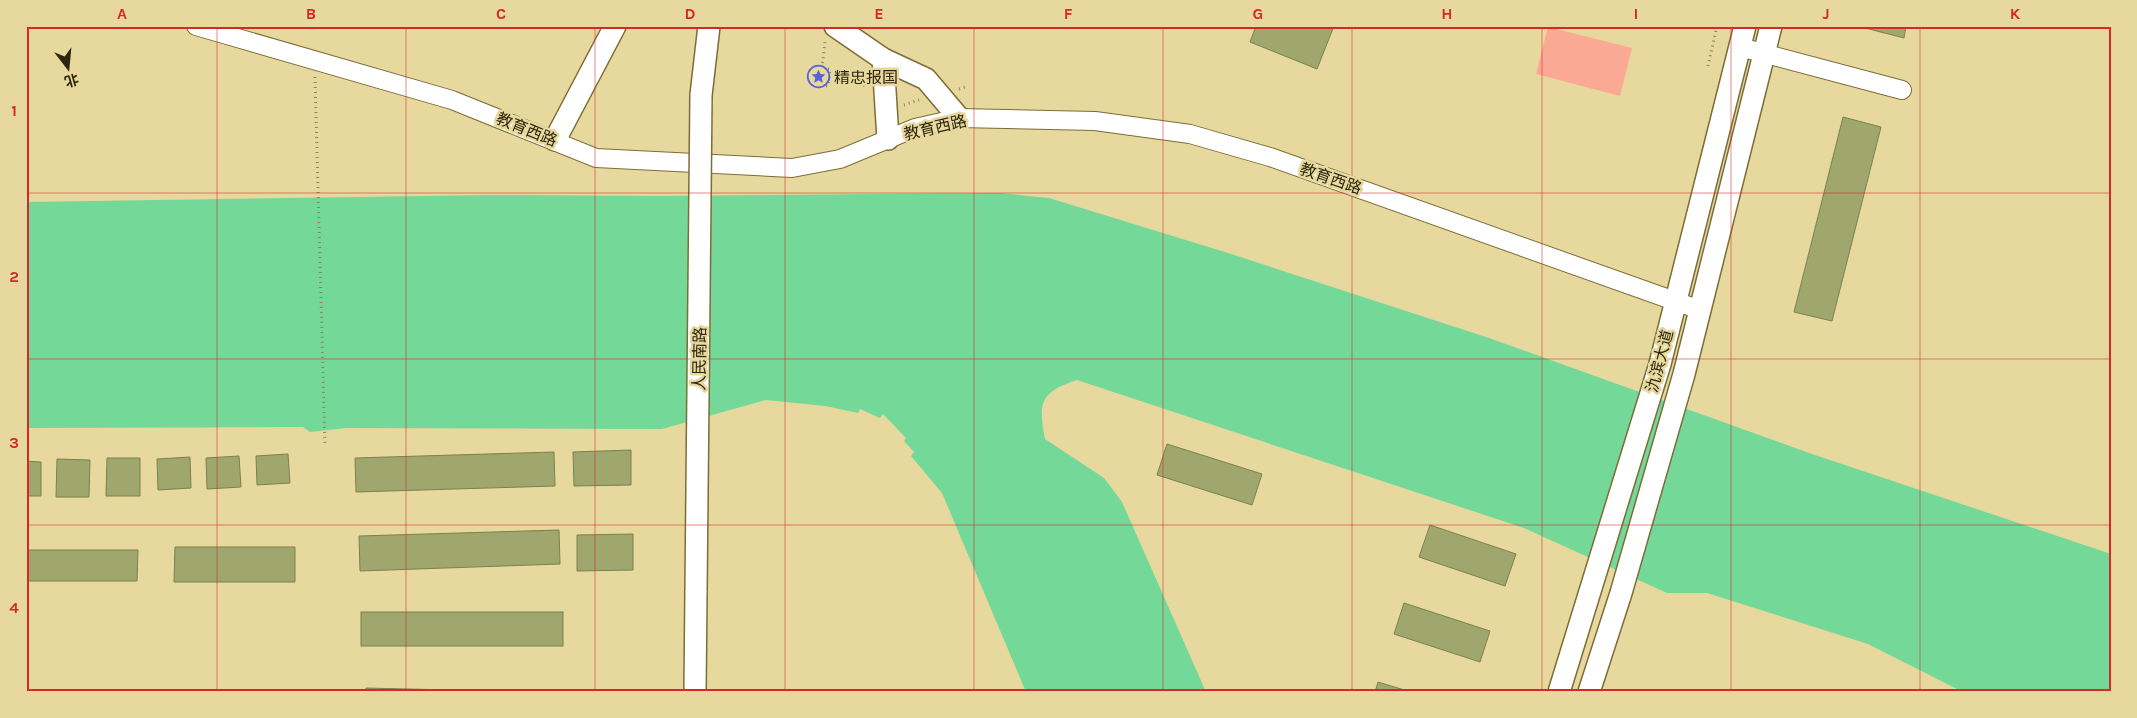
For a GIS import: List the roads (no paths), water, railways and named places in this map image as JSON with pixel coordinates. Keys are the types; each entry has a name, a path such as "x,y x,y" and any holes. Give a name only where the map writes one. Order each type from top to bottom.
{"main road":[{"path":"555,140 615,26"},
{"name":"人民南路","path":"695,692 701,95 709,26"},
{"name":"氿滨大道","path":"1559,692 1660,364 1674,302 1745,26"},
{"name":"氿滨大道","path":"1589,692 1621,593 1684,374 1771,26"},
{"path":"830,30 883,59 926,79 959,118"},
{"path":"883,59 888,139"}],"street":[{"name":"教育西路","path":"196,26 452,100 596,158 792,168 840,159 915,128 959,118 1095,121 1190,134 1279,160 1700,310"},
{"path":"1740,47 1902,90"}],"place":[{"name":"精忠报国","path":"818,77"}]}
